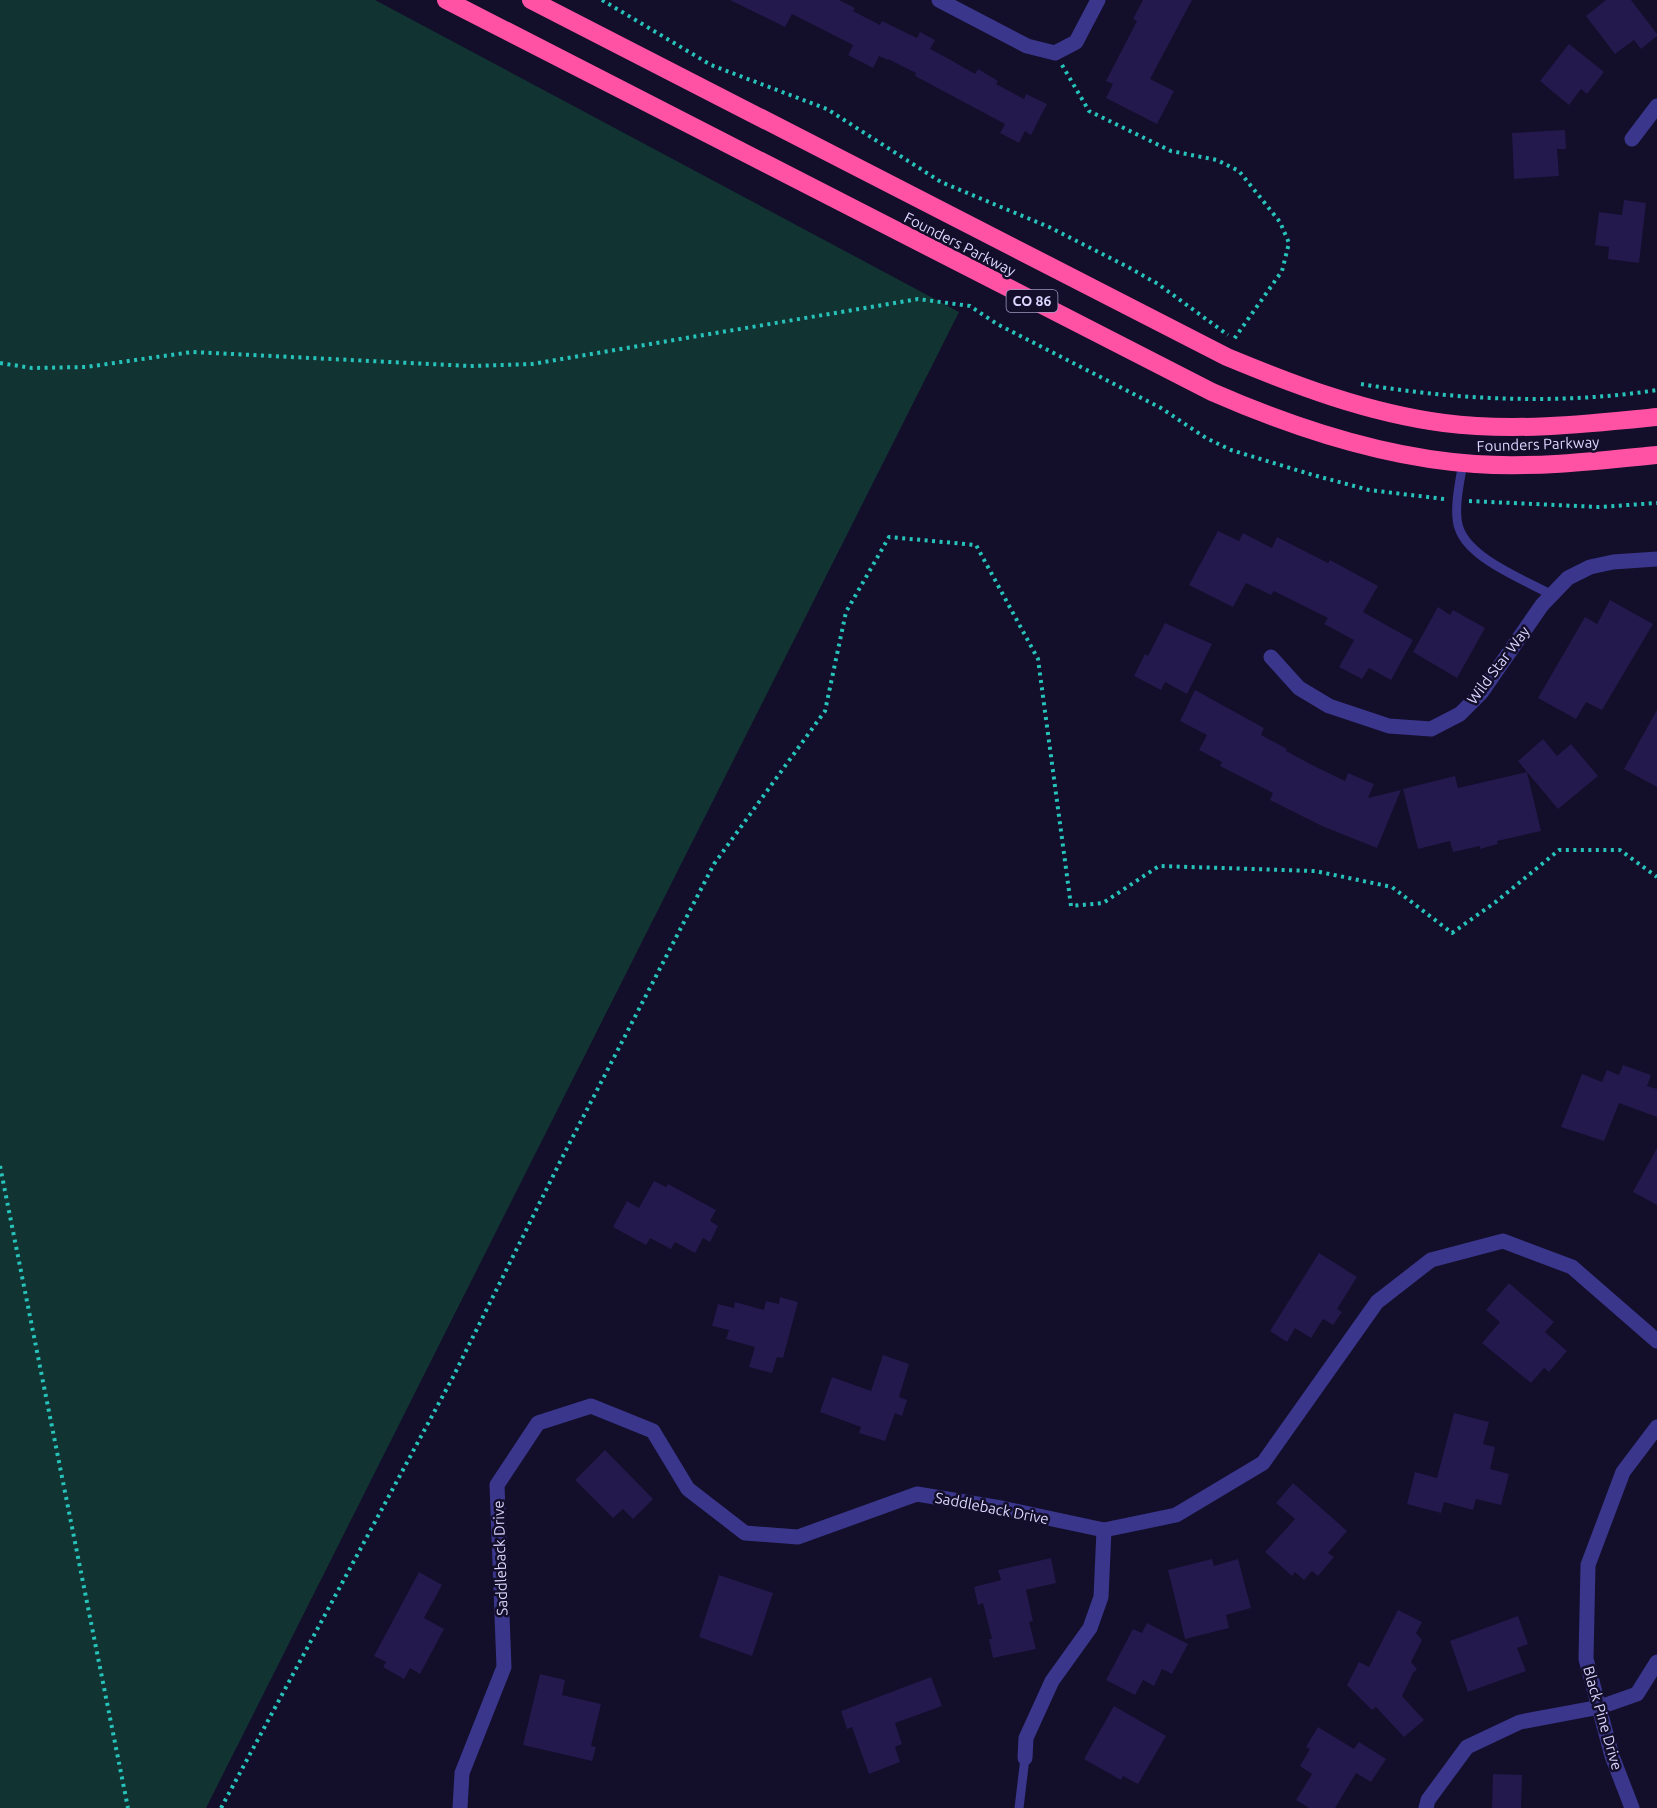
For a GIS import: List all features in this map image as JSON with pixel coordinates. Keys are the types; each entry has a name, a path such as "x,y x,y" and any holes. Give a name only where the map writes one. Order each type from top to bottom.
{"highway":[{"name":"Founders Parkway","path":"446,0 1212,392 1244,406 1326,435 1404,454 1462,463 1554,464 1657,455"},
{"name":"Founders Parkway","path":"531,0 1227,357 1297,386 1337,398 1444,423 1517,427 1657,417"}],"street":[{"path":"939,0 1027,46 1055,53 1076,42 1098,0"},
{"path":"1632,139 1657,106"},
{"name":"Wild Star Way","path":"1271,657 1299,688 1329,705 1389,726 1431,729 1460,714 1481,693 1542,605 1568,578 1590,567 1613,562 1657,559"},
{"name":"Saddleback Drive","path":"460,1808 462,1773 504,1667 497,1485 538,1423 591,1406 653,1431 688,1489 744,1533 798,1537 917,1494 1001,1508 1104,1530 1176,1515 1263,1463 1377,1302 1431,1260 1503,1241 1572,1267 1657,1341"},
{"name":"Black Pine Drive","path":"1632,1808 1612,1756 1586,1659 1588,1565 1623,1472 1657,1427"},
{"path":"1025,1758 1026,1738 1052,1681 1090,1628 1101,1597 1104,1530"},
{"path":"1426,1808 1428,1800 1467,1747 1520,1722 1599,1707 1637,1694 1657,1662"}],"lane":[{"path":"1462,463 1457,500 1458,527 1466,540 1476,552 1552,594"},
{"path":"1020,1808 1025,1758"}],"path":[{"path":"602,0 711,65 827,110 941,182 1049,227 1128,267 1158,284 1234,339 1243,343"},
{"path":"1055,53 1089,111 1171,151 1217,160 1239,171 1280,222 1289,243 1282,271 1234,339"},
{"path":"0,363 32,368 86,367 192,352 470,366 531,364 918,299 970,306 998,324"},
{"path":"1356,384 1522,400 1637,394 1657,390"},
{"path":"221,1808 453,1377 564,1154 714,864 825,711 846,612 888,537 976,545 1038,659 1071,906 1102,903 1159,866 1315,871 1392,887 1452,933 1497,901 1559,850 1620,850 1657,877"},
{"path":"0,1166 128,1808"}],"green space":[{"path":"0,0 375,0 959,312 206,1808 0,1808"}],"building":[{"path":"730,0 839,0 855,8 853,11 880,25 882,21 917,38 920,32 935,40 930,49 975,74 978,69 998,81 996,84 1024,99 1026,94 1047,104 1031,135 1025,131 1019,143 1000,133 1005,124 888,59 879,56 873,68 848,55 853,45 792,14 785,27"},
{"path":"1143,0 1192,0 1150,79 1174,91 1157,124 1106,98 1113,84 1106,81 1137,21 1133,19"},
{"path":"1606,0 1631,0 1657,36 1641,49 1634,40 1615,54 1586,16"},
{"path":"1569,44 1604,72 1587,94 1581,89 1569,105 1540,81"},
{"path":"1565,130 1566,149 1557,149 1559,176 1514,179 1512,133"},
{"path":"1624,200 1646,203 1639,263 1608,259 1609,247 1595,245 1599,212 1622,215"},
{"path":"1218,531 1239,541 1243,533 1272,548 1277,537 1328,563 1330,560 1378,586 1363,612 1413,640 1391,680 1369,668 1362,679 1339,667 1354,640 1324,624 1328,618 1274,591 1271,595 1246,583 1233,607 1189,585"},
{"path":"1610,600 1653,624 1602,710 1586,702 1576,719 1538,698 1585,617 1597,624"},
{"path":"1438,607 1450,615 1453,610 1485,628 1457,678 1413,652"},
{"path":"1165,623 1212,644 1187,694 1165,682 1161,690 1134,676 1145,654 1148,656"},
{"path":"1195,690 1264,728 1261,735 1314,766 1345,781 1348,773 1374,784 1368,798 1401,790 1377,848 1322,826 1270,800 1273,793 1220,766 1222,762 1199,750 1207,735 1180,721"},
{"path":"1657,710 1657,787 1624,769"},
{"path":"1543,739 1557,756 1571,744 1598,776 1558,809 1518,761"},
{"path":"1527,772 1541,831 1497,841 1498,844 1480,849 1480,846 1453,852 1450,841 1418,849 1403,789 1455,776 1458,788"},
{"path":"1623,1065 1651,1075 1647,1086 1657,1089 1657,1117 1619,1103 1604,1141 1561,1127 1582,1074 1602,1082 1607,1070 1619,1075"},
{"path":"1657,1148 1657,1205 1633,1192"},
{"path":"654,1181 666,1187 668,1184 716,1210 710,1221 718,1226 710,1242 703,1238 695,1253 675,1242 671,1249 650,1238 646,1245 613,1227 627,1201 639,1208"},
{"path":"1319,1253 1357,1277 1337,1309 1342,1312 1333,1325 1323,1319 1311,1338 1295,1328 1287,1342 1270,1331"},
{"path":"1509,1283 1554,1322 1545,1332 1567,1351 1549,1372 1544,1368 1531,1383 1482,1343 1500,1322 1486,1310"},
{"path":"780,1297 798,1302 783,1358 777,1357 772,1373 749,1367 755,1347 726,1339 729,1330 712,1326 718,1304 734,1308 735,1302 764,1310 766,1301 779,1304"},
{"path":"883,1355 909,1364 899,1397 907,1400 902,1416 895,1413 885,1441 859,1433 861,1427 820,1412 832,1377 871,1391"},
{"path":"1454,1413 1489,1422 1483,1444 1495,1447 1490,1469 1509,1474 1501,1505 1476,1499 1473,1510 1444,1502 1441,1513 1407,1504 1415,1472 1437,1478"},
{"path":"605,1450 653,1499 633,1519 623,1509 613,1518 575,1480"},
{"path":"1293,1483 1347,1531 1328,1553 1334,1557 1318,1576 1312,1571 1304,1580 1295,1572 1292,1576 1265,1552 1295,1519 1276,1503"},
{"path":"1051,1558 1056,1583 1026,1590 1033,1621 1029,1622 1036,1649 993,1658 989,1639 992,1639 983,1603 978,1605 974,1587 1001,1580 998,1570"},
{"path":"1212,1559 1214,1566 1238,1559 1251,1608 1226,1615 1229,1628 1185,1639 1168,1570"},
{"path":"419,1572 442,1585 424,1618 444,1629 420,1674 410,1668 404,1679 383,1667 386,1662 374,1656"},
{"path":"719,1575 773,1593 752,1656 699,1637"},
{"path":"1398,1610 1422,1622 1416,1633 1422,1640 1411,1662 1417,1669 1402,1696 1424,1720 1404,1737 1376,1707 1372,1710 1347,1685 1359,1662 1369,1667"},
{"path":"1518,1616 1528,1644 1517,1648 1526,1671 1468,1692 1450,1641"},
{"path":"1147,1623 1188,1644 1172,1674 1162,1669 1154,1686 1143,1680 1135,1695 1106,1680 1133,1629 1142,1633"},
{"path":"540,1674 565,1680 562,1695 601,1704 591,1746 596,1747 592,1761 523,1745"},
{"path":"931,1677 942,1706 895,1723 902,1744 895,1747 900,1762 869,1774 852,1727 847,1729 841,1711"},
{"path":"1114,1706 1166,1736 1138,1784 1123,1776 1121,1780 1084,1759"},
{"path":"1318,1727 1354,1749 1359,1742 1386,1759 1371,1782 1356,1773 1335,1808 1309,1808 1296,1800 1312,1774 1300,1766 1310,1749 1306,1747"},
{"path":"1493,1774 1522,1775 1521,1808 1492,1808"}]}
